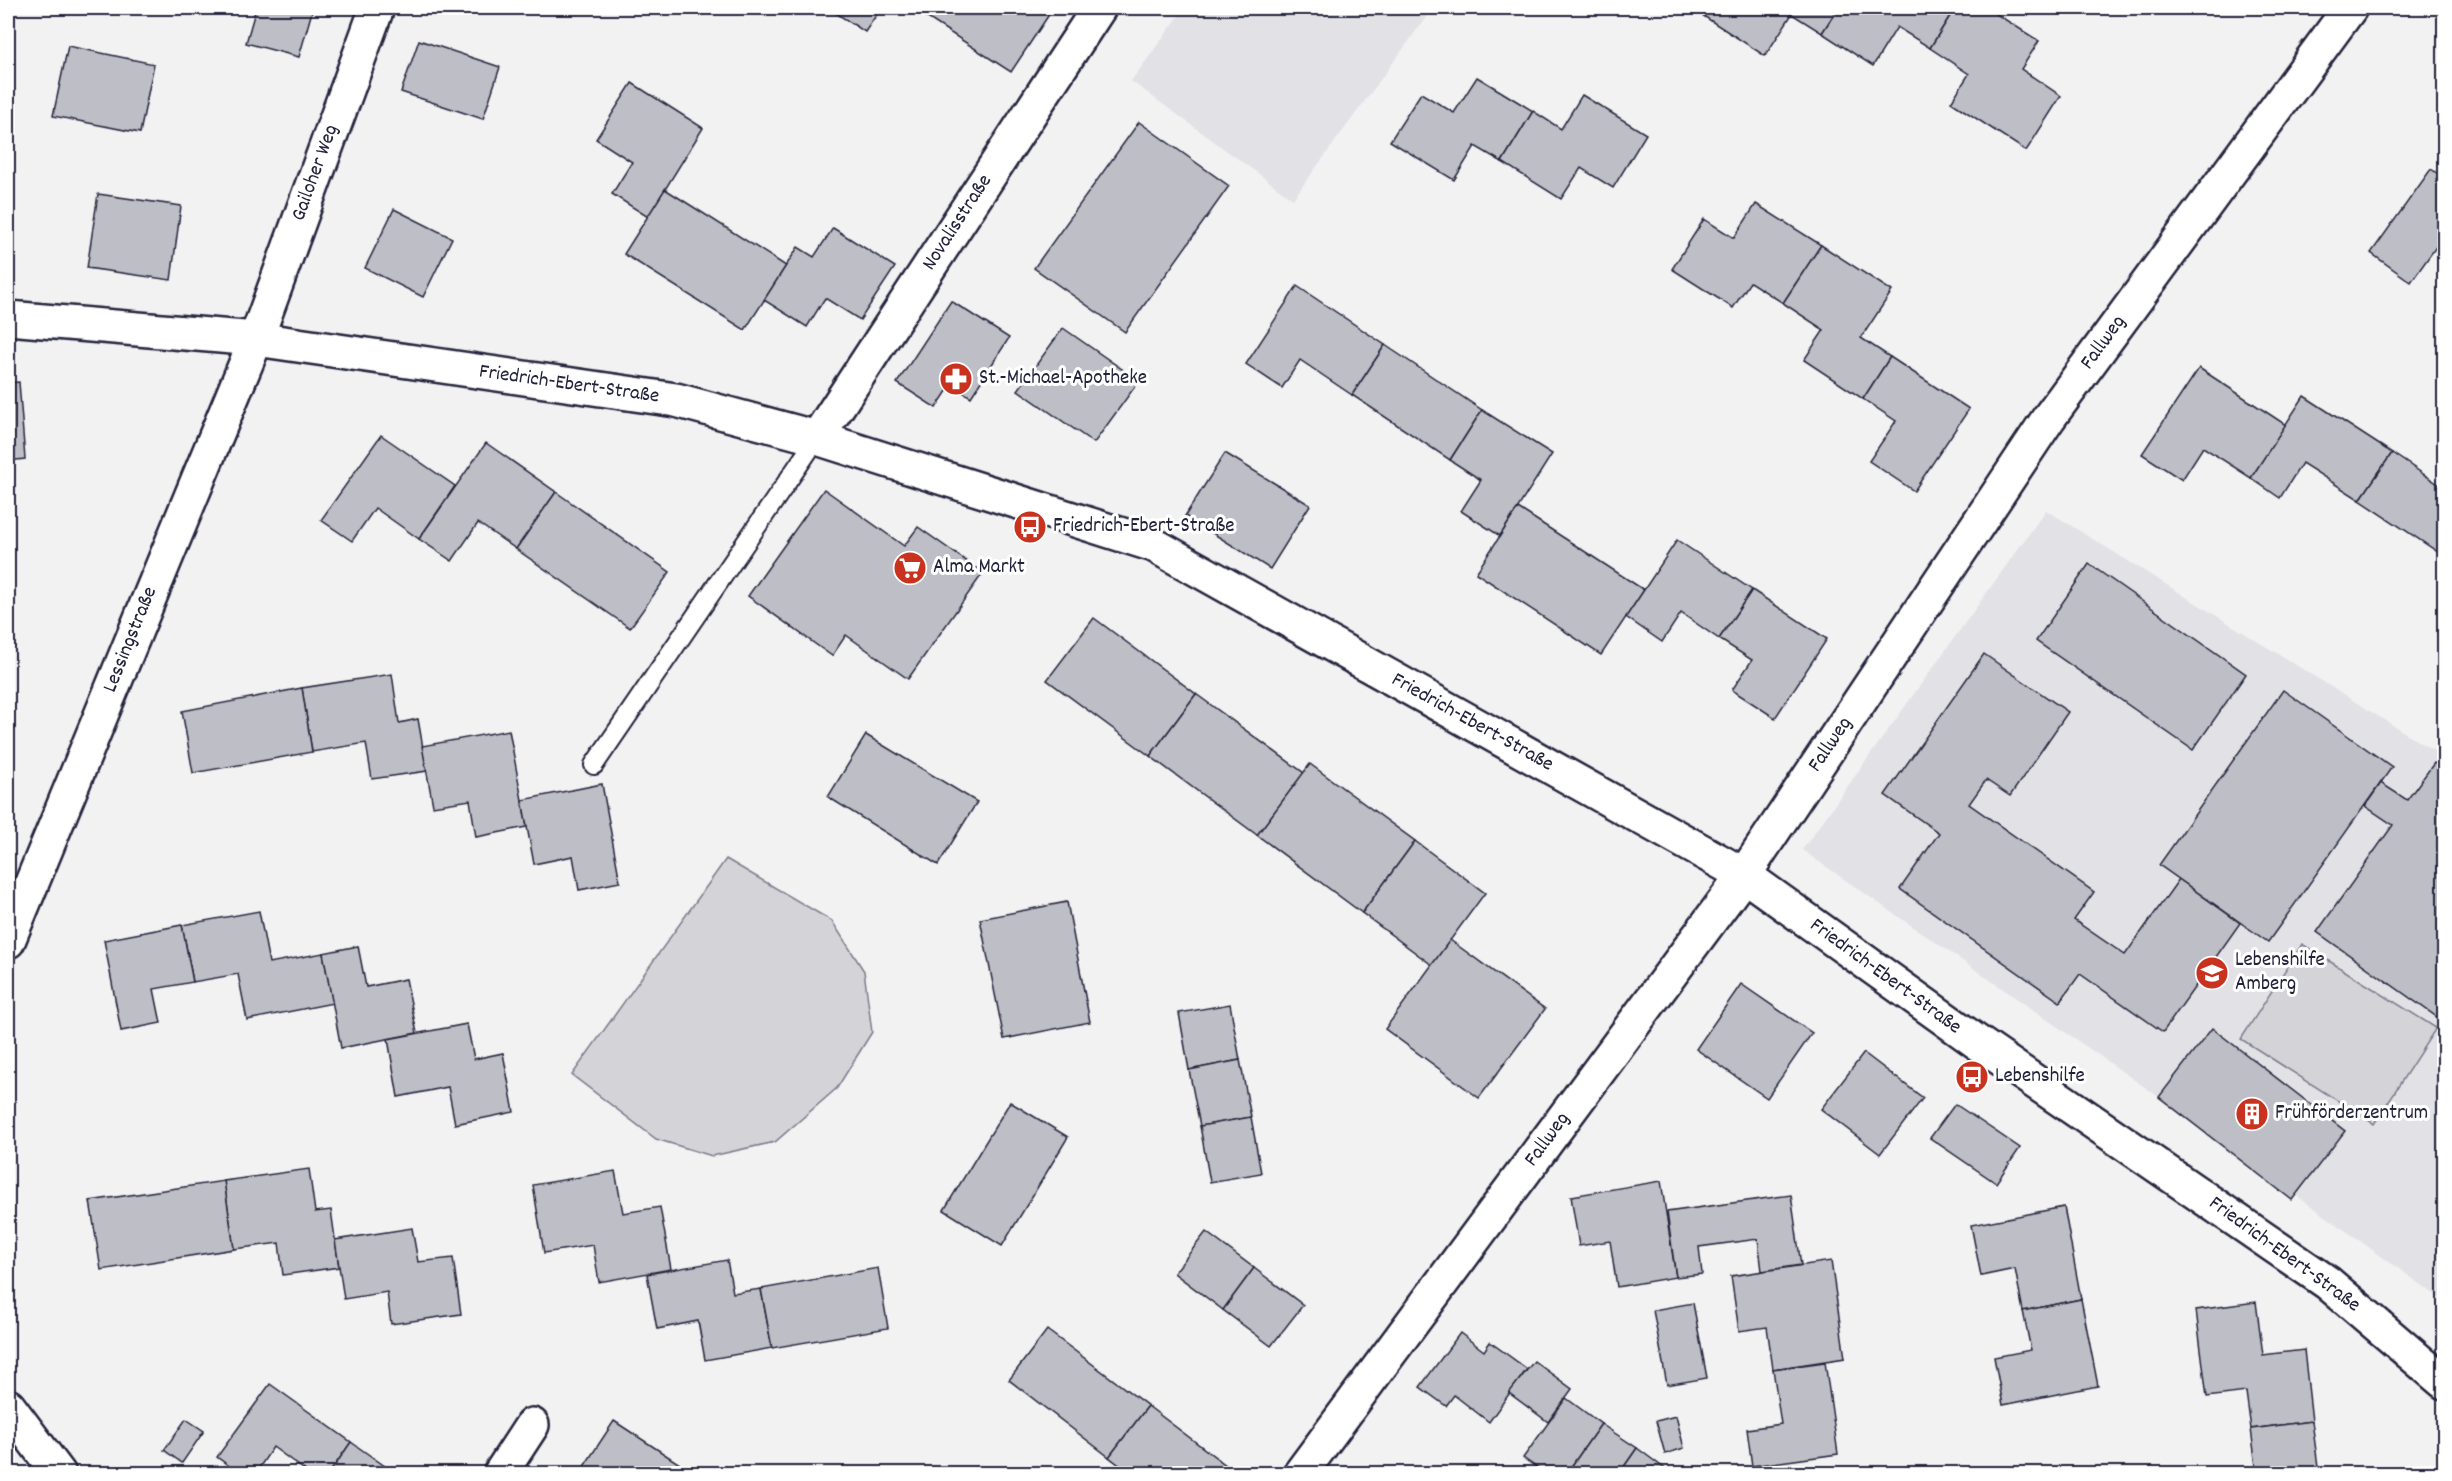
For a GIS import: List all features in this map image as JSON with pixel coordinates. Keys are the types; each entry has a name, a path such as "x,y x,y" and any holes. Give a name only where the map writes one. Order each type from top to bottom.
{"street":[{"name":"Gailoher Weg","path":"256,339 377,8"},
{"name":"Novalisstraße","path":"817,438 1099,8"},
{"name":"Fallweg","path":"1300,1473 1744,875 2048,419 2350,8"},
{"name":"Friedrich-Ebert-Straße","path":"8,318 256,339 676,400 817,438 1154,545 1744,875 1977,1042 2328,1283 2445,1382"},
{"name":"Lessingstraße","path":"8,941 256,339"},
{"path":"8,1406 59,1473"},
{"path":"500,1473 532,1425"}],"lane":[{"path":"594,765 817,438"}],"shaded area":[{"path":"1185,8 1433,8 1293,199 1131,81"},
{"name":"Lebenshilfe Amberg","path":"2046,510 2444,757 2444,1301 2159,1097 1802,850"},
{"path":"726,859 832,921 864,971 872,1032 837,1088 775,1142 712,1156 656,1139 572,1075"},
{"path":"2302,944 2436,1028 2374,1124 2241,1039"}],"building":[{"path":"256,8 313,8 299,57 246,43"},
{"path":"828,8 881,8 865,32"},
{"path":"912,8 1048,8 1052,10 1011,72"},
{"path":"1690,8 1707,8 1702,15"},
{"path":"1707,8 1838,8 1822,33 1792,14 1765,56 1702,15"},
{"path":"1838,8 1955,8 1930,48 1897,27 1873,66 1822,33"},
{"path":"1955,8 1987,8 2039,41 2021,69 2061,96 2026,151 1951,102 1969,74 1930,48"},
{"path":"419,40 500,67 483,119 401,92"},
{"path":"68,46 154,64 140,133 53,116"},
{"path":"1477,77 1533,111 1502,162 1475,146 1454,180 1390,141 1421,93 1454,113"},
{"path":"632,83 703,128 648,217 612,194 632,162 596,139"},
{"path":"1582,95 1646,134 1613,188 1581,168 1561,199 1502,162 1533,111 1561,129"},
{"path":"1139,122 1229,186 1125,332 1034,268"},
{"path":"2431,169 2444,178 2444,248 2438,244 2411,282 2371,253"},
{"path":"665,189 786,266 745,330 624,254"},
{"path":"98,194 181,206 171,280 87,268"},
{"path":"1756,204 1821,245 1783,303 1750,282 1733,308 1672,269 1704,219 1734,238"},
{"path":"394,209 452,238 423,297 365,268"},
{"path":"833,228 895,267 860,320 825,298 807,327 764,300 798,247 814,257"},
{"path":"1821,245 1892,291 1861,338 1890,357 1863,399 1804,360 1824,330 1783,303"},
{"path":"1297,286 1385,345 1352,395 1300,360 1282,388 1246,364"},
{"path":"951,301 1009,338 971,397 951,385 936,408 897,383"},
{"path":"1063,328 1139,381 1094,443 1018,390"},
{"path":"1385,345 1482,410 1450,460 1352,395"},
{"path":"1890,357 1969,409 1914,491 1869,461 1896,421 1863,399"},
{"path":"2199,368 2286,425 2251,478 2203,447 2182,480 2142,454"},
{"path":"19,382 25,459 8,461 8,383"},
{"path":"2304,396 2392,453 2360,500 2302,463 2280,498 2251,478"},
{"path":"1482,410 1552,454 1500,536 1461,511 1481,480 1450,460"},
{"path":"381,435 455,486 419,539 375,508 352,541 321,520"},
{"path":"486,443 556,492 516,549 478,523 452,561 419,539"},
{"path":"1225,453 1310,505 1270,569 1185,516"},
{"path":"2392,453 2444,488 2444,556 2360,500"},
{"path":"824,489 904,546 918,527 983,573 908,679 846,635 832,656 748,596"},
{"path":"556,492 670,572 630,628 516,549"},
{"path":"1518,508 1644,590 1601,655 1476,573"},
{"path":"1677,540 1752,590 1719,639 1681,613 1662,642 1626,617"},
{"path":"2089,564 2246,674 2193,750 2036,641"},
{"path":"1752,590 1827,639 1775,718 1732,690 1752,660 1719,639"},
{"path":"1094,618 1196,694 1150,756 1047,680"},
{"path":"1984,654 2068,712 2010,796 1986,780 1969,804 2094,892 2074,920 2125,955 2179,879 2240,923 2163,1032 2080,974 2060,1002 1900,889 1939,833 1885,795"},
{"path":"392,674 399,723 418,719 427,771 372,779 366,743 312,752 302,688"},
{"path":"302,688 312,752 193,773 182,711"},
{"path":"2283,690 2392,767 2268,942 2159,865"},
{"path":"1196,694 1304,773 1257,835 1150,756"},
{"path":"509,730 527,827 476,837 470,800 433,806 422,746"},
{"path":"866,735 977,802 938,865 828,797"},
{"path":"2434,763 2444,770 2444,1022 2317,932 2393,825 2365,806 2381,783 2407,800"},
{"path":"1310,764 1415,841 1362,913 1257,835"},
{"path":"602,784 620,882 579,890 573,856 534,864 522,800"},
{"path":"1415,841 1485,893 1432,965 1362,913"},
{"path":"1067,902 1090,1022 1004,1039 980,919"},
{"path":"259,911 269,963 323,953 333,1003 247,1020 238,974 193,982 182,925"},
{"path":"182,925 193,982 154,989 161,1023 121,1031 104,940"},
{"path":"1450,940 1545,1009 1479,1098 1385,1029"},
{"path":"358,946 366,987 406,979 417,1033 341,1048 323,953"},
{"path":"1741,984 1812,1033 1767,1098 1696,1049"},
{"path":"1230,1004 1240,1060 1189,1070 1179,1013"},
{"path":"467,1024 474,1059 503,1053 514,1112 455,1124 448,1087 398,1097 388,1039"},
{"name":"Frühförderzentrum","path":"2212,1028 2345,1131 2292,1200 2159,1097"},
{"path":"1864,1053 1923,1098 1880,1154 1821,1109"},
{"path":"1240,1060 1251,1117 1200,1126 1189,1070"},
{"path":"1010,1102 1068,1137 1002,1246 944,1210"},
{"path":"1955,1104 2020,1148 1996,1183 1930,1138"},
{"path":"1251,1117 1261,1173 1210,1182 1200,1126"},
{"path":"309,1169 315,1212 331,1210 339,1267 283,1275 279,1243 234,1249 224,1181"},
{"path":"615,1171 623,1213 660,1207 671,1269 599,1282 593,1245 544,1253 533,1185"},
{"path":"224,1181 234,1249 101,1270 90,1201"},
{"path":"1661,1181 1676,1277 1617,1287 1610,1241 1579,1246 1571,1196"},
{"path":"1791,1195 1801,1265 1762,1271 1758,1239 1699,1247 1702,1274 1676,1277 1667,1212"},
{"path":"2064,1207 2081,1299 2023,1311 2015,1269 1981,1276 1971,1225"},
{"path":"412,1228 418,1262 453,1258 461,1314 391,1324 387,1292 344,1299 335,1240"},
{"path":"1206,1232 1254,1268 1223,1310 1174,1273"},
{"path":"727,1260 733,1293 761,1289 772,1348 705,1360 698,1321 657,1329 647,1274"},
{"path":"1831,1261 1845,1358 1773,1369 1767,1327 1739,1331 1731,1276"},
{"path":"878,1268 888,1328 772,1348 761,1289"},
{"path":"1254,1268 1303,1305 1271,1346 1223,1310"},
{"path":"2081,1299 2098,1386 2003,1405 1994,1357 2031,1350 2023,1311"},
{"path":"2256,1302 2263,1355 2304,1350 2312,1421 2251,1429 2246,1392 2207,1397 2196,1310"},
{"path":"1693,1303 1707,1378 1667,1385 1653,1310"},
{"path":"1047,1330 1148,1406 1109,1457 1009,1380"},
{"path":"1460,1333 1484,1351 1490,1342 1527,1369 1489,1422 1454,1395 1446,1406 1420,1387"},
{"path":"1534,1361 1572,1389 1548,1422 1509,1393"},
{"path":"1825,1362 1838,1454 1752,1466 1747,1429 1781,1424 1773,1369"},
{"path":"270,1384 351,1442 329,1474 310,1474 273,1447 255,1474 240,1474 217,1457"},
{"path":"1566,1398 1601,1424 1566,1474 1546,1474 1523,1458"},
{"path":"1148,1406 1227,1466 1221,1474 1131,1474 1109,1457"},
{"path":"1676,1416 1684,1448 1665,1454 1656,1421"},
{"path":"186,1419 204,1431 182,1463 164,1450"},
{"path":"614,1421 695,1474 579,1474"},
{"path":"2312,1421 2319,1474 2257,1474 2251,1429"},
{"path":"1601,1424 1637,1448 1619,1474 1566,1474"},
{"path":"351,1442 396,1474 329,1474"},
{"path":"1637,1448 1672,1474 1619,1474"}],"place":[{"name":"St.-Michael-Apotheke","path":"956,379"},
{"name":"Friedrich-Ebert-Straße","path":"1030,527"},
{"name":"Alma Markt","path":"910,568"},
{"name":"Lebenshilfe Amberg","path":"2212,973"},
{"name":"Lebenshilfe","path":"1972,1077"},
{"name":"Frühförderzentrum","path":"2252,1114"}]}
